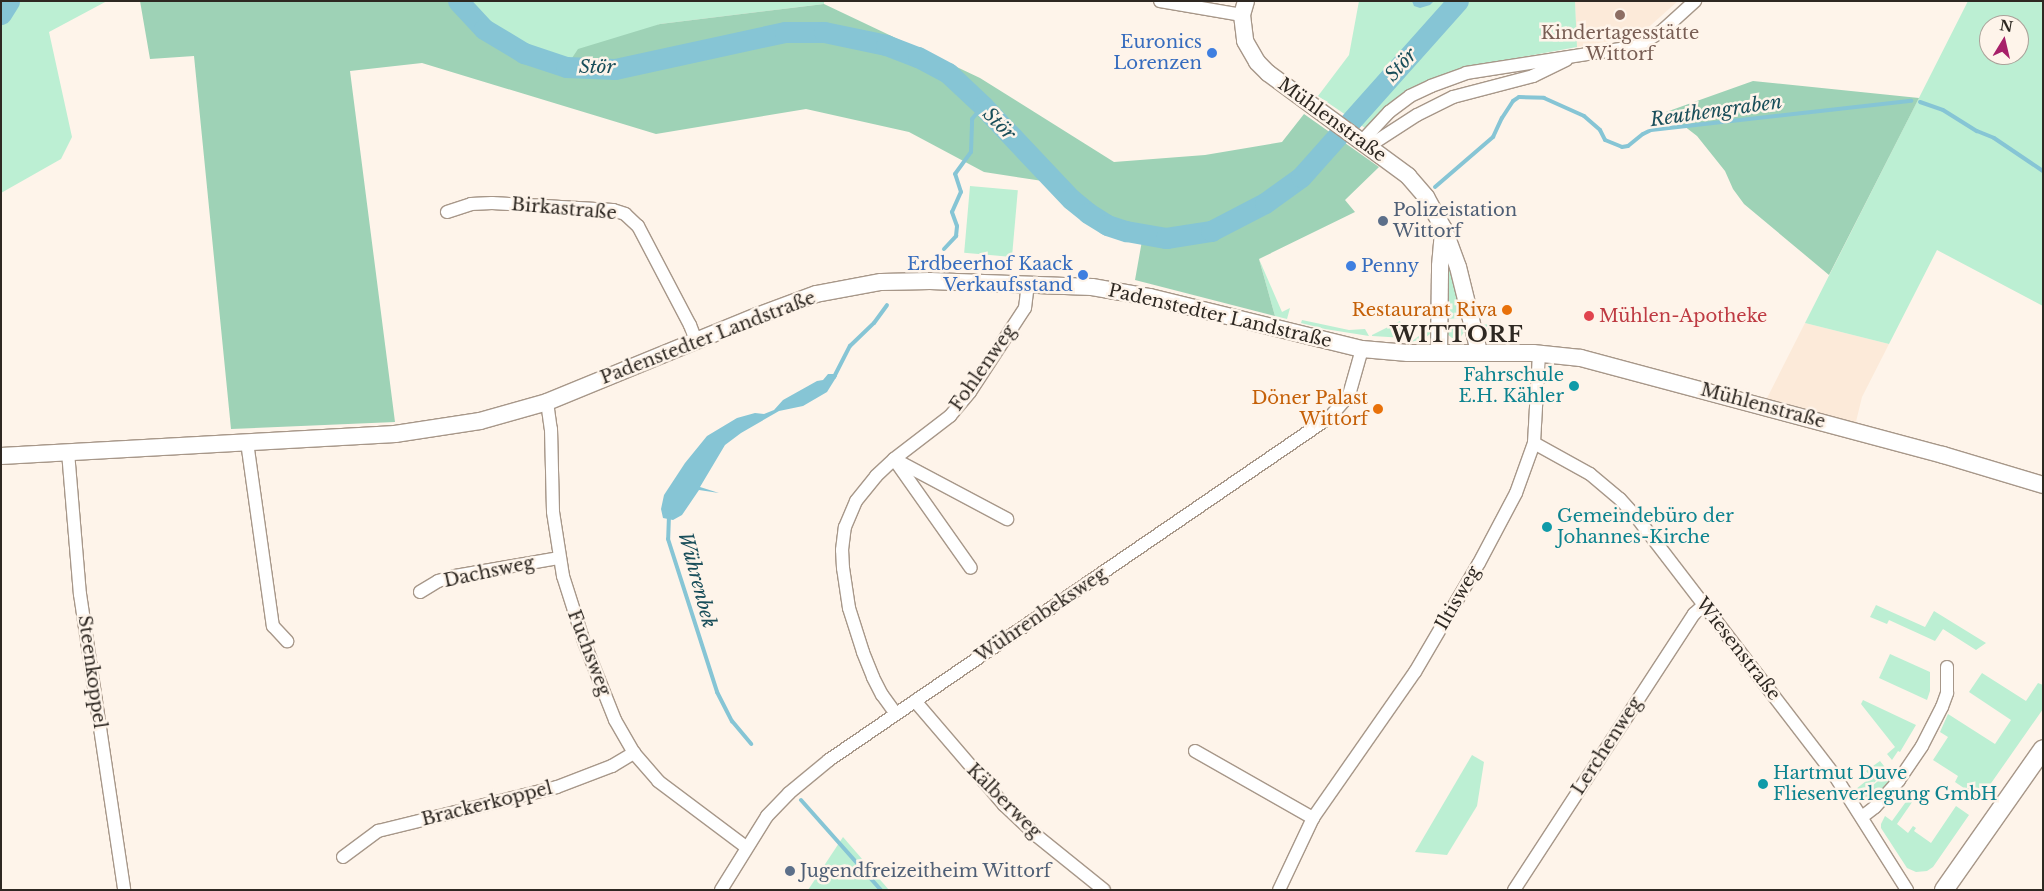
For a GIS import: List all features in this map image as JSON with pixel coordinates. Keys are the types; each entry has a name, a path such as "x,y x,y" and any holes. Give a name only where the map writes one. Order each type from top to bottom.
{"main road":[{"path":"1944,890 2043,749"}],"street":[{"path":"1160,1 1244,8"},
{"path":"1362,141 1388,112 1410,96 1431,86 1466,73 1552,58 1569,59 1638,46 1662,31 1695,1"},
{"name":"Mühlenstraße","path":"1244,8 1245,41 1258,62 1282,84 1408,176 1426,197 1444,229 1458,267 1479,352"},
{"path":"1362,141 1453,97 1533,76 1569,59"},
{"name":"Birkastraße","path":"447,212 471,204 492,203 613,210 624,214 638,226 690,325 696,341"},
{"path":"1439,353 1440,266 1444,229"},
{"name":"Padenstedter Landstraße","path":"1,456 395,434 480,420 547,402 816,294 857,285 922,281 1092,287 1150,297 1362,349 1439,353"},
{"name":"Fohlenweg","path":"896,714 882,695 863,652 845,586 842,550 845,528 856,501 876,476 894,458 938,426 965,398 1025,308 1028,284"},
{"name":"Wührenbeksweg","path":"721,890 767,816 789,793 829,760 1330,417 1349,395 1362,349"},
{"name":"Mühlenstraße","path":"1439,353 1539,353 1581,358 1943,454 2043,485"},
{"name":"Iltisweg","path":"1279,890 1313,818 1391,708 1431,646 1516,493 1534,443 1539,353"},
{"name":"Fuchsweg","path":"547,402 551,429 553,512 559,558 569,598 584,642 615,720 634,753 671,793 746,847"},
{"path":"247,442 273,626 286,641"},
{"name":"Wiesenstraße","path":"1534,443 1590,474 1620,499 1827,765 1907,890"},
{"name":"Steenkoppel","path":"68,452 80,594 124,890"},
{"path":"894,458 1007,519"},
{"path":"894,458 971,568"},
{"name":"Dachsweg","path":"420,592 438,581 455,576 559,558"},
{"name":"Lerchenweg","path":"1514,890 1694,614 1704,605"},
{"path":"1862,817 1875,807 1899,780 1922,746 1947,693 1947,667"},
{"name":"Kälberweg","path":"914,701 1004,805 1037,836 1104,890"},
{"path":"1195,751 1313,818"},
{"name":"Brackerkoppel","path":"343,857 378,831 557,787 612,766 634,753"}],"shaded area":[{"name":"Kindertagesstätte Wittorf","path":"1575,1 1678,1 1642,33 1626,38 1577,47"},
{"path":"1805,323 1889,344 1862,397 1854,430 1763,406"}],"green space":[{"path":"1,1 107,1 49,32 72,137 61,159 1,193"},
{"path":"140,1 455,1 484,29 524,53 566,67 578,49 660,24 824,4 980,78 1114,162 1205,155 1282,142 1304,114 1379,167 1345,200 1355,212 1259,259 1275,316 1135,280 1143,235 1107,225 1088,213 1056,183 984,172 909,132 806,109 656,134 422,63 350,71 395,422 231,429 194,56 150,59"},
{"path":"458,1 824,1 824,4 660,24 566,67 524,53 484,29"},
{"path":"1359,1 1575,1 1577,47 1467,67 1391,103 1365,128 1318,96 1349,55"},
{"path":"1968,1 2043,1 2043,306 1937,250 1889,344 1805,323"},
{"path":"1753,81 1919,98 1829,275 1744,204 1733,189 1725,171 1697,136 1666,112"},
{"path":"970,186 1018,190 1012,257 964,253"},
{"path":"1259,259 1282,312 1290,308 1287,319 1275,316"},
{"path":"1451,270 1464,318 1445,319 1447,272"},
{"path":"1302,320 1349,330 1365,329 1369,336 1325,329 1301,323"},
{"path":"1400,321 1405,338 1372,336 1372,335"},
{"path":"1491,324 1497,329 1497,341 1486,335 1480,325"},
{"path":"1465,325 1464,332 1460,338 1452,338 1447,334 1446,326"},
{"path":"1432,326 1430,334 1425,338 1411,342"},
{"path":"1876,605 1925,627 1934,611 1986,643 1976,650 1943,629 1935,641 1889,620 1887,624 1870,617"},
{"path":"1890,654 1930,672 1930,691 1927,700 1879,678"},
{"path":"1982,673 2026,701 2038,683 2043,685 2043,709 1980,799 1955,782 1958,776 1933,760 1948,737 1940,732 1948,714 1995,744 2011,720 1969,692"},
{"path":"1863,700 1916,725 1900,752 1898,751 1892,760 1887,754 1895,747 1861,704"},
{"path":"1472,755 1484,762 1477,806 1447,855 1415,852"},
{"path":"1880,761 1888,771 1860,794 1856,789 1871,777 1866,771"},
{"path":"1889,772 1893,777 1887,786 1872,801 1864,801 1861,795"},
{"path":"1913,792 1917,795 1897,824 1908,833 1913,826 1916,828 1914,831 1931,843 1956,806 1969,815 1933,867 1927,871 1916,872 1907,868 1881,828 1885,816 1892,821"},
{"path":"843,837 889,890 808,890"}],"water":[{"path":"1412,1 1434,1 1430,5 1420,8 1414,6"},
{"path":"828,374 836,374 837,376 827,392 803,406 779,411 741,433 725,445 700,487 719,493 699,490 682,515 673,520 663,518 661,509 664,495 685,463 707,436 737,418 755,413 764,414 774,410 783,400 817,381 823,380"}],"waterway":[{"name":"Stör","path":"1,14 9,1"},
{"name":"Stör","path":"458,1 484,29 524,53 566,67 615,69 785,32 824,32 886,45 918,57 948,73 983,106 1071,199 1088,213 1107,225 1126,231 1166,238 1211,231 1265,203 1301,177 1458,1"},
{"name":"Reuthengraben","path":"1435,187 1493,137 1513,101 1519,97 1544,98 1584,116 1600,130 1605,140 1622,147 1628,146 1651,130 1911,101"},
{"name":"Reuthengraben","path":"1920,102 1943,110 1977,131 1994,138 2043,171"},
{"name":"Wührenbek","path":"944,249 956,236 957,226 952,212 961,192 955,174 971,152 972,119 983,106"},
{"name":"Wührenbek","path":"834,377 850,346 874,323 887,305"},
{"name":"Wührenbek","path":"669,515 668,539 717,692 732,721 751,744"},
{"name":"Wührenbek","path":"801,800 881,890"}],"place":[{"name":"Kindertagesstätte Wittorf","path":"1620,15"},
{"name":"Euronics Lorenzen","path":"1212,53"},
{"name":"Polizeistation Wittorf","path":"1383,221"},
{"name":"Penny","path":"1351,266"},
{"name":"Erdbeerhof Kaack Verkaufsstand","path":"1083,275"},
{"name":"Restaurant Riva","path":"1507,310"},
{"name":"Mühlen-Apotheke","path":"1589,316"},
{"name":"Fahrschule E.H. Kähler","path":"1574,386"},
{"name":"Döner Palast Wittorf","path":"1378,409"},
{"name":"Gemeindebüro der Johannes-Kirche","path":"1547,527"},
{"name":"Hartmut Duve Fliesenverlegung GmbH","path":"1763,784"},
{"name":"Jugendfreizeitheim Wittorf","path":"790,871"}],"district":[{"name":"WITTORF","path":"1457,335"}]}
